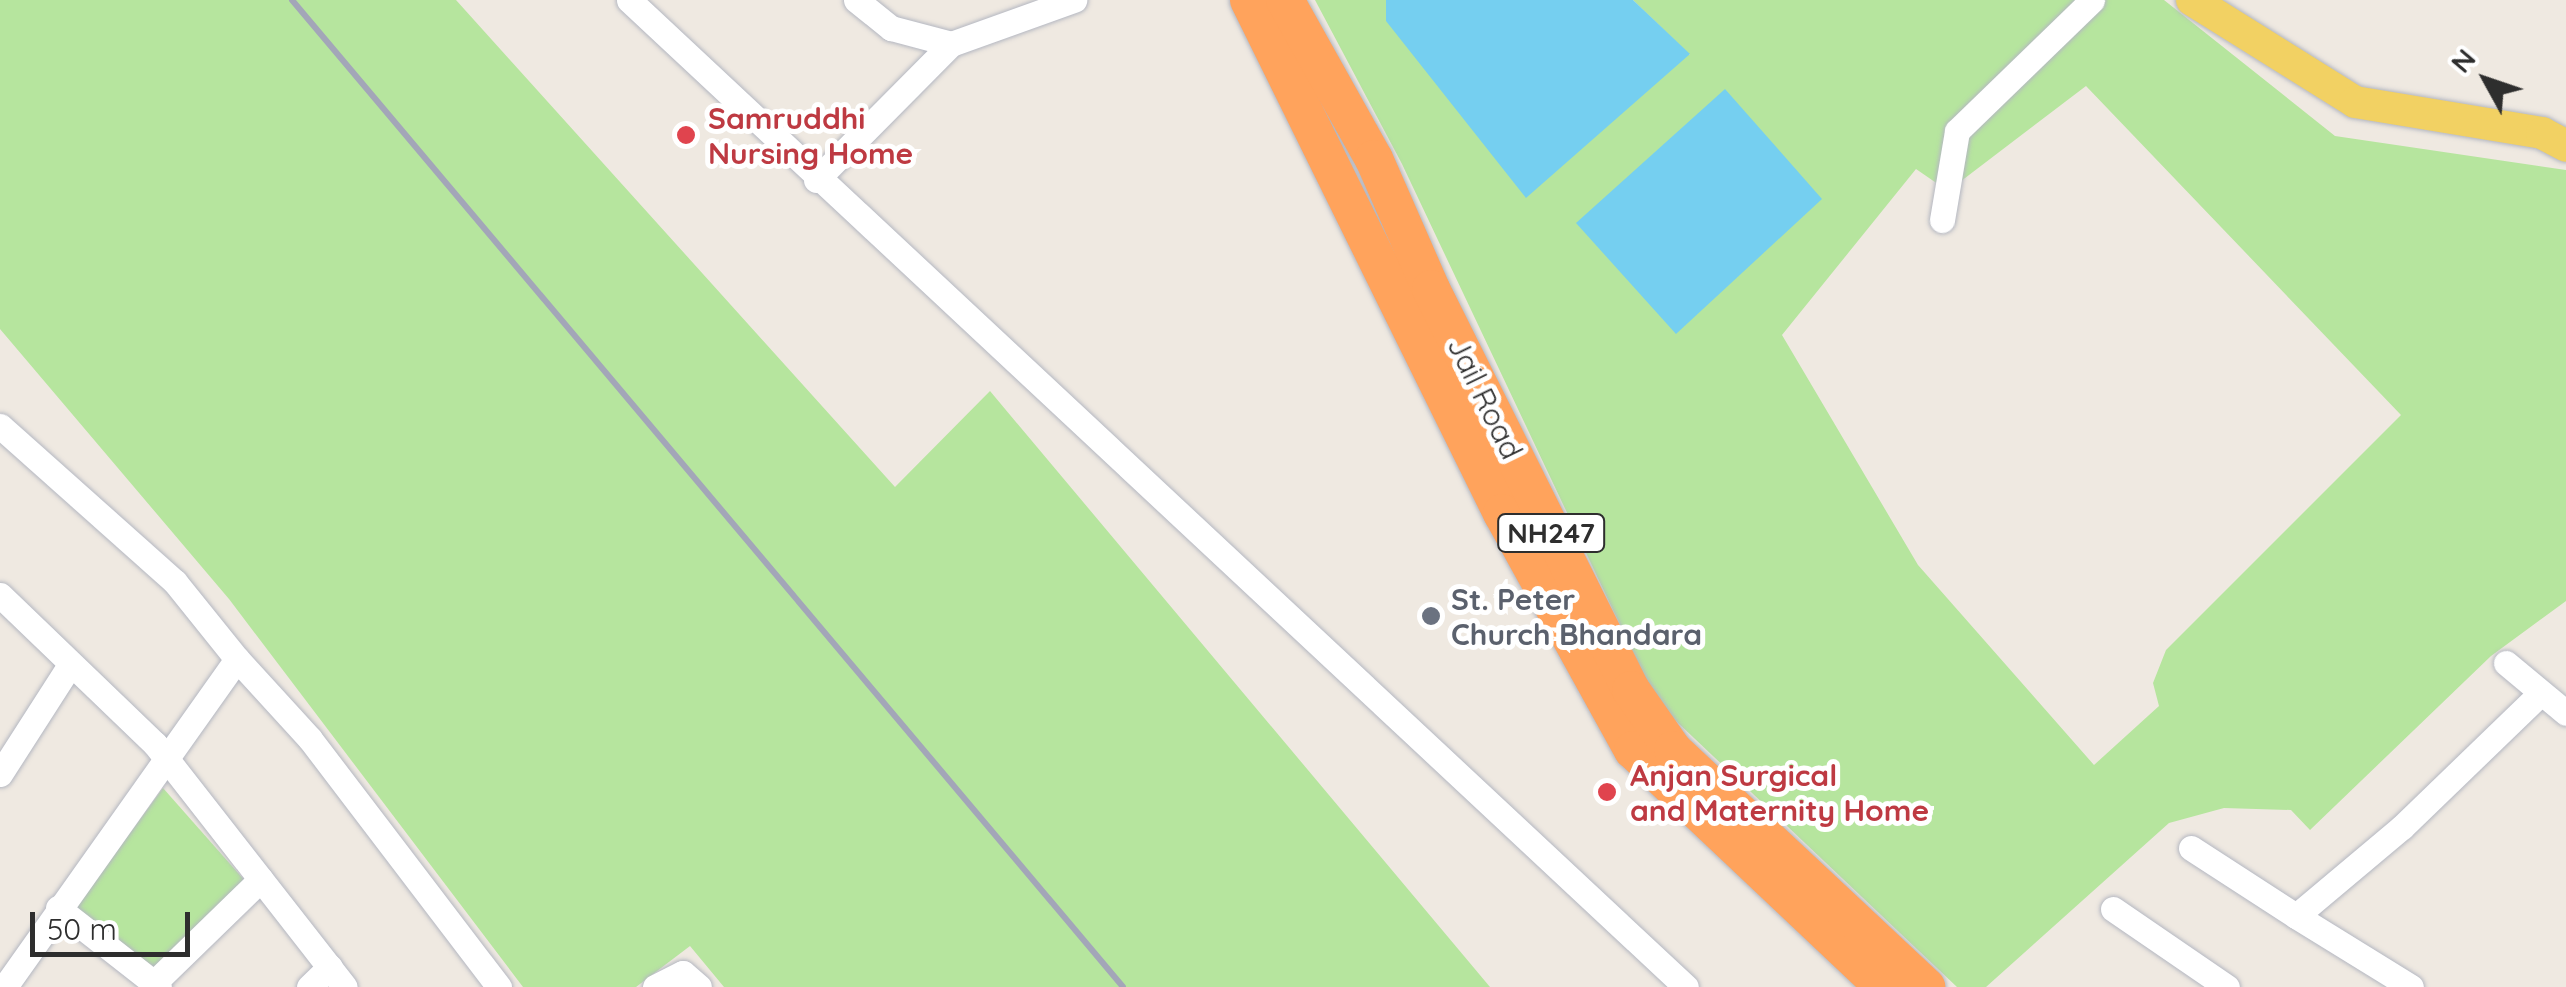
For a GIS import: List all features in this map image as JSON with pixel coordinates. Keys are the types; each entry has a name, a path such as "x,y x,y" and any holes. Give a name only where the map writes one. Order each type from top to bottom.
{"highway":[{"name":"Jail Road","path":"1249,0 1502,513 1633,750 1884,987"},
{"name":"Jail Road","path":"1284,0 1374,160 1431,289 1631,690 1673,750 1926,987"}],"main road":[{"path":"2192,0 2356,102 2558,134"}],"street":[{"path":"629,0 816,180 1117,449 1686,987"},
{"path":"856,0 891,28 950,44"},
{"path":"816,180 950,44 1074,0"},
{"path":"1942,220 1958,131 2092,0"},
{"path":"0,426 176,582 237,659 290,714 499,987"},
{"path":"3,606 165,756 338,977 309,987"},
{"path":"5,987 237,659"},
{"path":"2506,664 2566,714"},
{"path":"0,774 70,665"},
{"path":"2296,916 2402,827 2541,694"},
{"path":"2191,848 2411,987"},
{"path":"58,908 158,984 261,879"},
{"path":"2114,909 2227,987"},
{"path":"654,987 683,973 699,987"}],"green space":[{"path":"0,0 456,0 895,487 990,391 1490,987 724,987 690,946 636,987 523,987 229,599 0,329"},
{"path":"1315,0 1386,0 1386,21 1690,55 1633,0 2164,0 2335,136 2566,170 2566,601 2491,656 2310,830 2291,810 2224,808 2169,823 1986,987 1957,987 1657,703 1402,164","holes":["2086,86 2401,415 2166,650 2153,683 2159,706 2094,765 1918,565 1782,335 1916,169 1948,191"]},
{"path":"163,788 254,891 157,987 73,911"}],"water":[{"path":"1386,0 1633,0 1690,54 1526,198 1386,21"},
{"path":"1725,89 1822,199 1676,334 1576,223"}],"railway":[{"path":"292,0 1123,987"}],"place":[{"name":"Samruddhi Nursing Home","path":"686,135"},
{"name":"St. Peter Church Bhandara","path":"1431,616"},
{"name":"Anjan Surgical and Maternity Home","path":"1607,792"}]}
